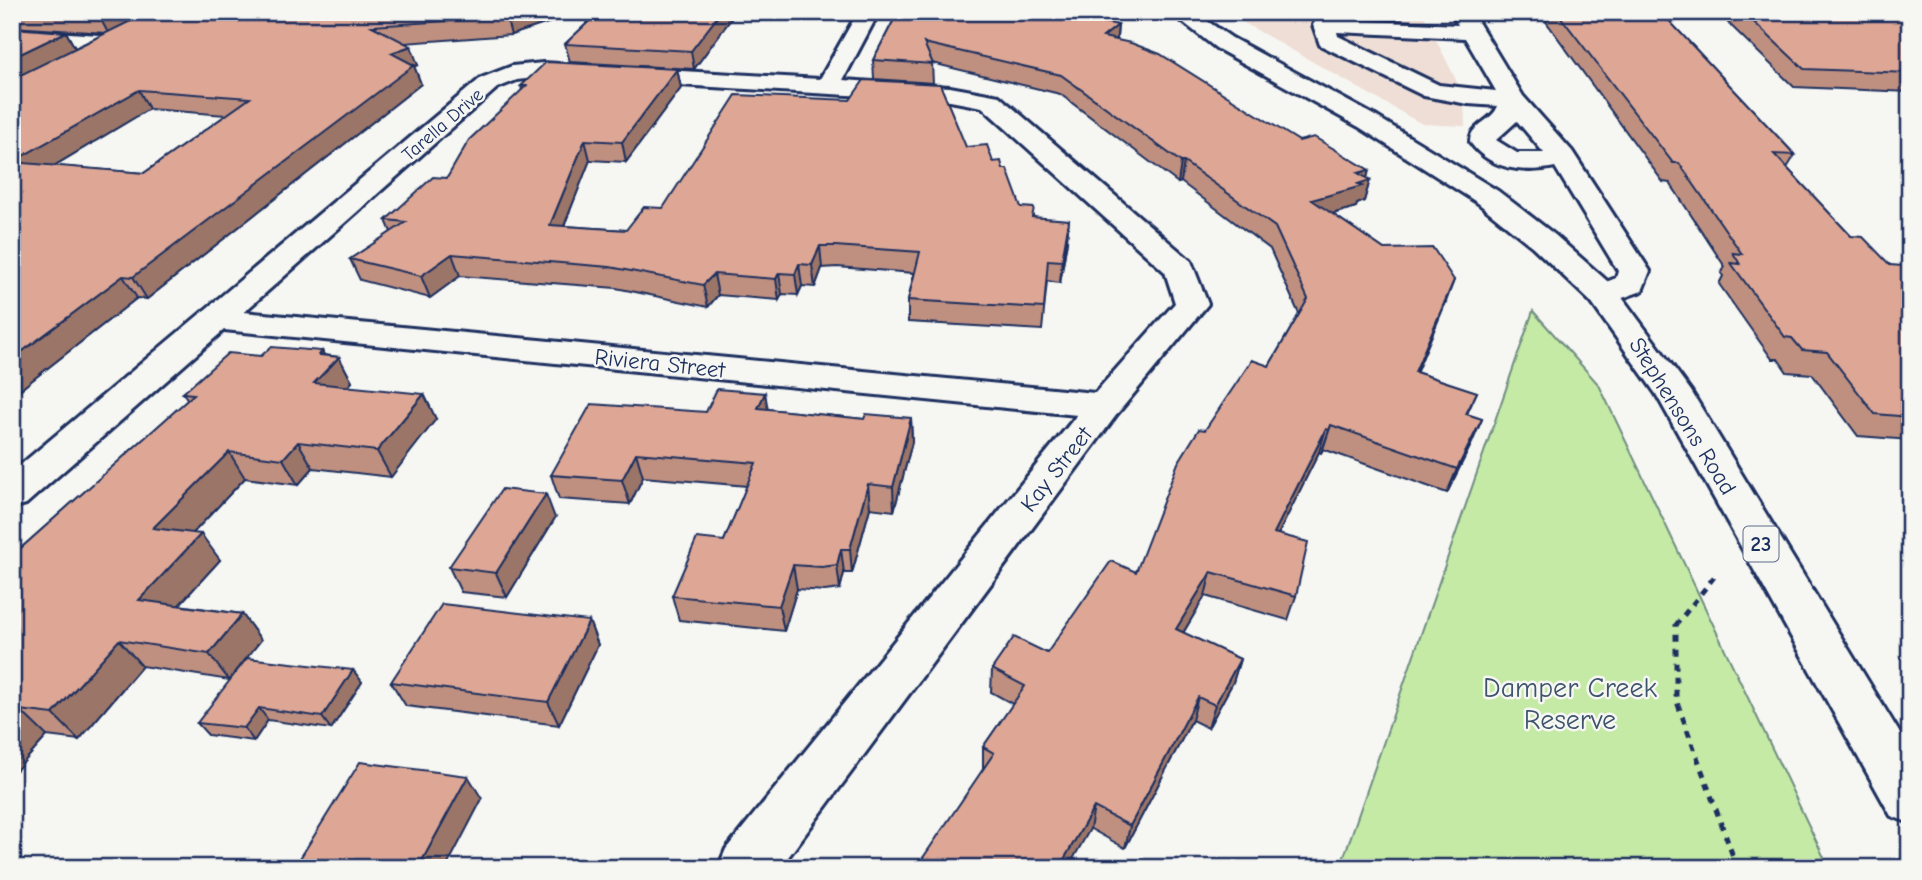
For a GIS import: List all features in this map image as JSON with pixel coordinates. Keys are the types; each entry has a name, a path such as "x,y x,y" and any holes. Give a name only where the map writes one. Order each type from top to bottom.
{"street":[{"path":"827,87 869,12"},
{"name":"Stephensons Road","path":"1180,12 1224,43 1368,122 1488,197 1603,295 1673,391 1910,799"},
{"path":"1513,100 1468,97 1433,90 1328,40 1324,24 1467,22 1513,100 1562,158 1634,271 1631,285 1603,295"},
{"path":"79,60 137,31"},
{"path":"12,36 113,43"},
{"name":"Tarella Drive","path":"12,494 489,83 512,73 543,70 950,94 990,101"},
{"path":"1513,100 1506,119 1483,135 1483,142 1492,153 1520,161 1548,162 1562,158"},
{"name":"Kay Street","path":"746,868 1104,406 1192,304 1180,268 990,101"},
{"name":"Riviera Street","path":"215,319 1104,406"}],"path":[{"path":"1714,577 1676,625 1676,699 1734,859 1733,868"}],"shaded area":[{"path":"1225,12 1422,12 1464,96 1465,126 1422,124"}],"green space":[{"name":"Damper Creek Reserve","path":"1533,311 1599,385 1829,868 1340,868"}],"building":[{"path":"45,12 106,12 99,16"},
{"path":"149,12 521,12 506,17 372,26 411,46 391,53 414,65 133,277 123,276 12,359 12,79","holes":["139,90 250,98 144,173 12,162"]},
{"path":"599,12 721,12 691,51 565,44"},
{"path":"898,12 1094,12 1093,20 1118,25 1103,37 1131,43 1160,54 1299,141 1314,137 1369,170 1358,173 1370,180 1358,184 1362,186 1312,200 1384,249 1433,248 1454,280 1415,372 1477,392 1466,414 1482,419 1457,469 1331,425 1329,430 1326,429 1274,533 1308,542 1296,596 1211,572 1176,629 1240,659 1215,705 1198,697 1130,826 1094,807 1059,868 916,868 994,753 983,747 1025,686 992,669 1014,637 1047,653 1111,561 1136,572 1178,463 1199,429 1205,430 1252,360 1269,366 1308,299 1275,227 1061,75 924,43 933,64 873,60"},
{"path":"1557,12 1661,12 1795,155 1774,154 1851,236 1863,237 1890,265 1903,266 1910,273 1910,417 1875,414 1827,352 1802,350 1792,338 1785,337 1731,263 1740,264 1733,253 1742,254 1679,163 1673,163"},
{"path":"1743,12 1910,12 1910,73 1804,69"},
{"path":"12,28 66,32 12,58"},
{"path":"546,62 677,69 622,142 585,140 550,225 626,230 644,207 663,208 736,95 850,100 864,80 940,84 966,147 987,145 993,162 1001,161 1003,169 1007,169 1021,207 1034,208 1032,217 1069,220 1062,261 1048,260 1044,308 908,300 920,252 820,246 812,265 799,264 795,274 779,273 776,279 714,274 703,285 610,267 452,254 421,276 350,259 406,222 386,220 433,177 447,178 469,140 526,86 521,86"},
{"path":"271,347 322,351 319,355 339,357 314,383 424,394 377,451 298,442 283,459 229,452 153,528 201,534 139,600 242,614 209,654 119,640 53,714 20,710 12,719 12,556 194,394 183,393 228,353 261,356"},
{"path":"717,389 765,393 758,408 864,419 866,414 911,418 893,487 868,484 850,549 841,549 837,565 793,565 779,606 672,596 697,538 724,541 756,463 636,453 622,480 551,475 591,404 706,412"},
{"path":"502,489 546,494 496,573 449,567"},
{"path":"442,604 589,621 548,702 391,682"},
{"path":"247,658 353,670 322,717 259,708 244,728 197,723"},
{"path":"360,762 468,776 418,868 294,868"}]}
